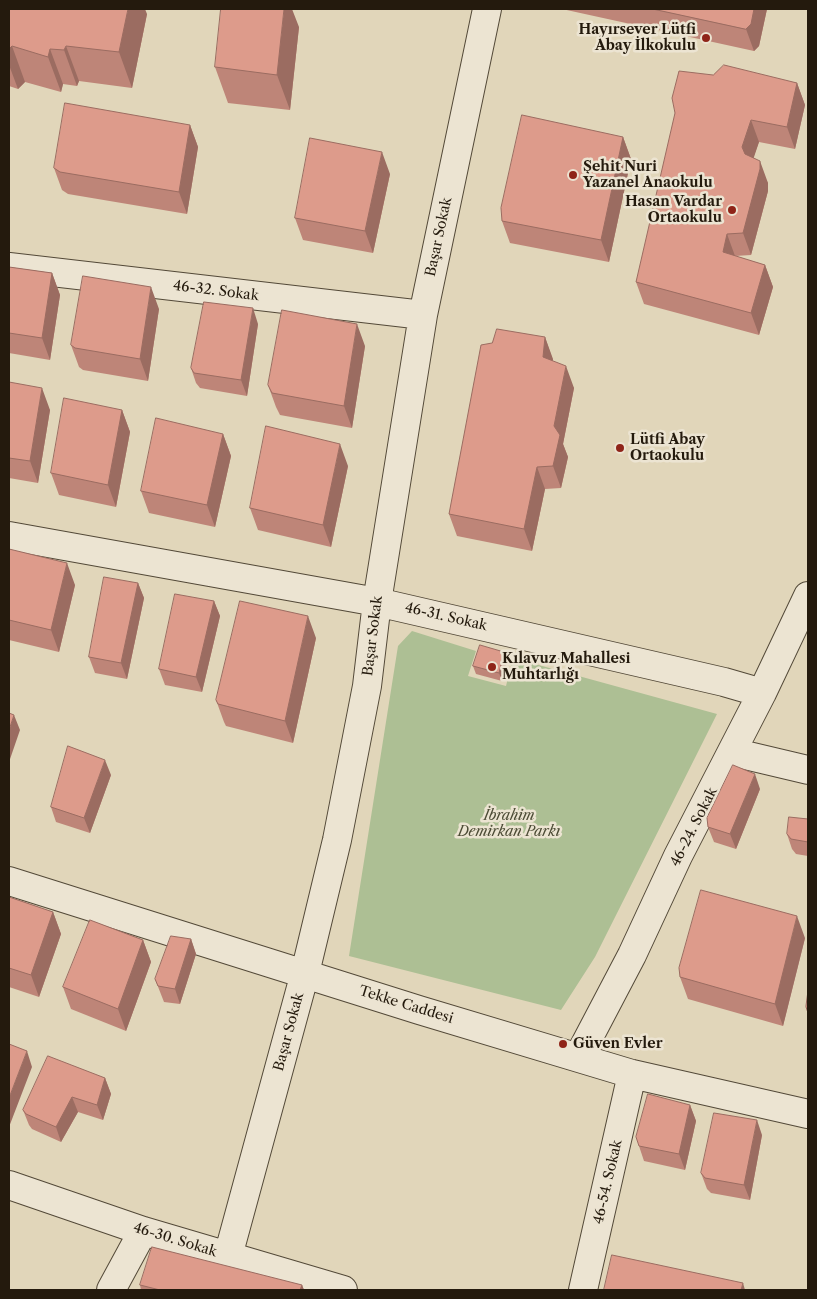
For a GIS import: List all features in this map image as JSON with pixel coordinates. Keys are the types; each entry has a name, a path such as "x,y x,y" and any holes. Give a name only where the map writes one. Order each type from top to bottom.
{"street":[{"name":"Başar Sokak","path":"228,1256 305,973 337,840 367,686 377,602 423,315 487,9"},
{"name":"46-32. Sokak","path":"9,267 423,315"},
{"name":"46-31. Sokak","path":"9,536 377,602 724,682 762,693"},
{"name":"46-24. Sokak","path":"579,1056 632,955 678,856 762,693 808,596"},
{"path":"732,752 808,770"},
{"name":"Tekke Caddesi","path":"9,881 419,1010 579,1056 632,1074 808,1114"},
{"name":"46-54. Sokak","path":"583,1290 632,1074"},
{"name":"46-30. Sokak","path":"9,1185 143,1231 343,1290"},
{"path":"111,1290 143,1231"}],"green space":[{"name":"İbrahim Demirkan Parkı","path":"412,631 476,651 468,676 506,686 513,658 717,714 595,957 561,1010 349,956 398,646"}],"building":[{"path":"9,9 128,9 119,52 66,46 64,50 50,49 48,57 12,46 9,49"},
{"path":"221,9 284,9 277,75 215,67"},
{"path":"653,9 754,9 751,24 746,29"},
{"path":"724,65 797,83 787,127 751,120 742,147 745,154 760,161 760,169 743,233 727,234 723,252 765,265 751,313 636,282 675,113 672,98 679,71 713,75"},
{"path":"65,103 190,125 179,192 60,172 54,168"},
{"path":"522,115 623,137 601,240 502,221 501,208"},
{"path":"310,138 382,152 365,231 295,218"},
{"path":"9,267 52,273 42,338 9,333"},
{"path":"83,276 151,287 140,359 75,348 71,345"},
{"path":"204,302 253,308 241,380 194,373 191,368"},
{"path":"282,310 357,324 344,406 272,393 268,385"},
{"path":"497,329 545,337 543,357 566,366 554,426 560,435 553,466 537,467 524,529 449,514 481,345 492,343"},
{"path":"9,382 42,388 30,461 9,458"},
{"path":"64,398 122,410 108,485 51,473"},
{"path":"156,418 223,434 207,505 141,491"},
{"path":"266,426 340,444 323,525 250,508"},
{"path":"9,549 67,563 51,630 9,620"},
{"path":"104,577 138,583 121,663 89,657"},
{"path":"175,594 214,601 196,677 159,669"},
{"path":"240,601 308,616 285,721 218,704 216,700"},
{"path":"480,645 504,652 499,673 473,666"},
{"path":"9,713 14,715 9,730"},
{"path":"68,746 105,760 84,818 51,807"},
{"path":"733,765 755,774 730,834 708,827 707,818"},
{"path":"789,817 808,819 808,842 791,839 787,834"},
{"path":"701,890 797,916 775,1004 680,977 679,968"},
{"path":"9,897 53,912 31,975 9,968"},
{"path":"90,920 143,940 118,1009 63,987"},
{"path":"171,936 191,939 175,989 158,986 155,979"},
{"path":"808,991 808,1013 806,1007"},
{"path":"9,1044 27,1051 9,1098"},
{"path":"48,1056 105,1078 97,1105 72,1097 56,1127 26,1114 23,1110"},
{"path":"648,1094 690,1105 679,1154 639,1146 636,1137"},
{"path":"714,1113 757,1120 744,1185 705,1178 701,1173"},
{"path":"152,1247 302,1285 300,1290 160,1290 140,1285"},
{"path":"612,1255 743,1283 741,1290 604,1290"}],"place":[{"name":"Hayırsever Lütfi Abay İlkokulu","path":"706,38"},
{"name":"Şehit Nuri Yazanel Anaokulu","path":"573,175"},
{"name":"Hasan Vardar Ortaokulu","path":"732,210"},
{"name":"Lütfi Abay Ortaokulu","path":"620,448"},
{"name":"Kılavuz Mahallesi Muhtarlığı","path":"492,667"},
{"name":"Güven Evler","path":"563,1044"}]}
